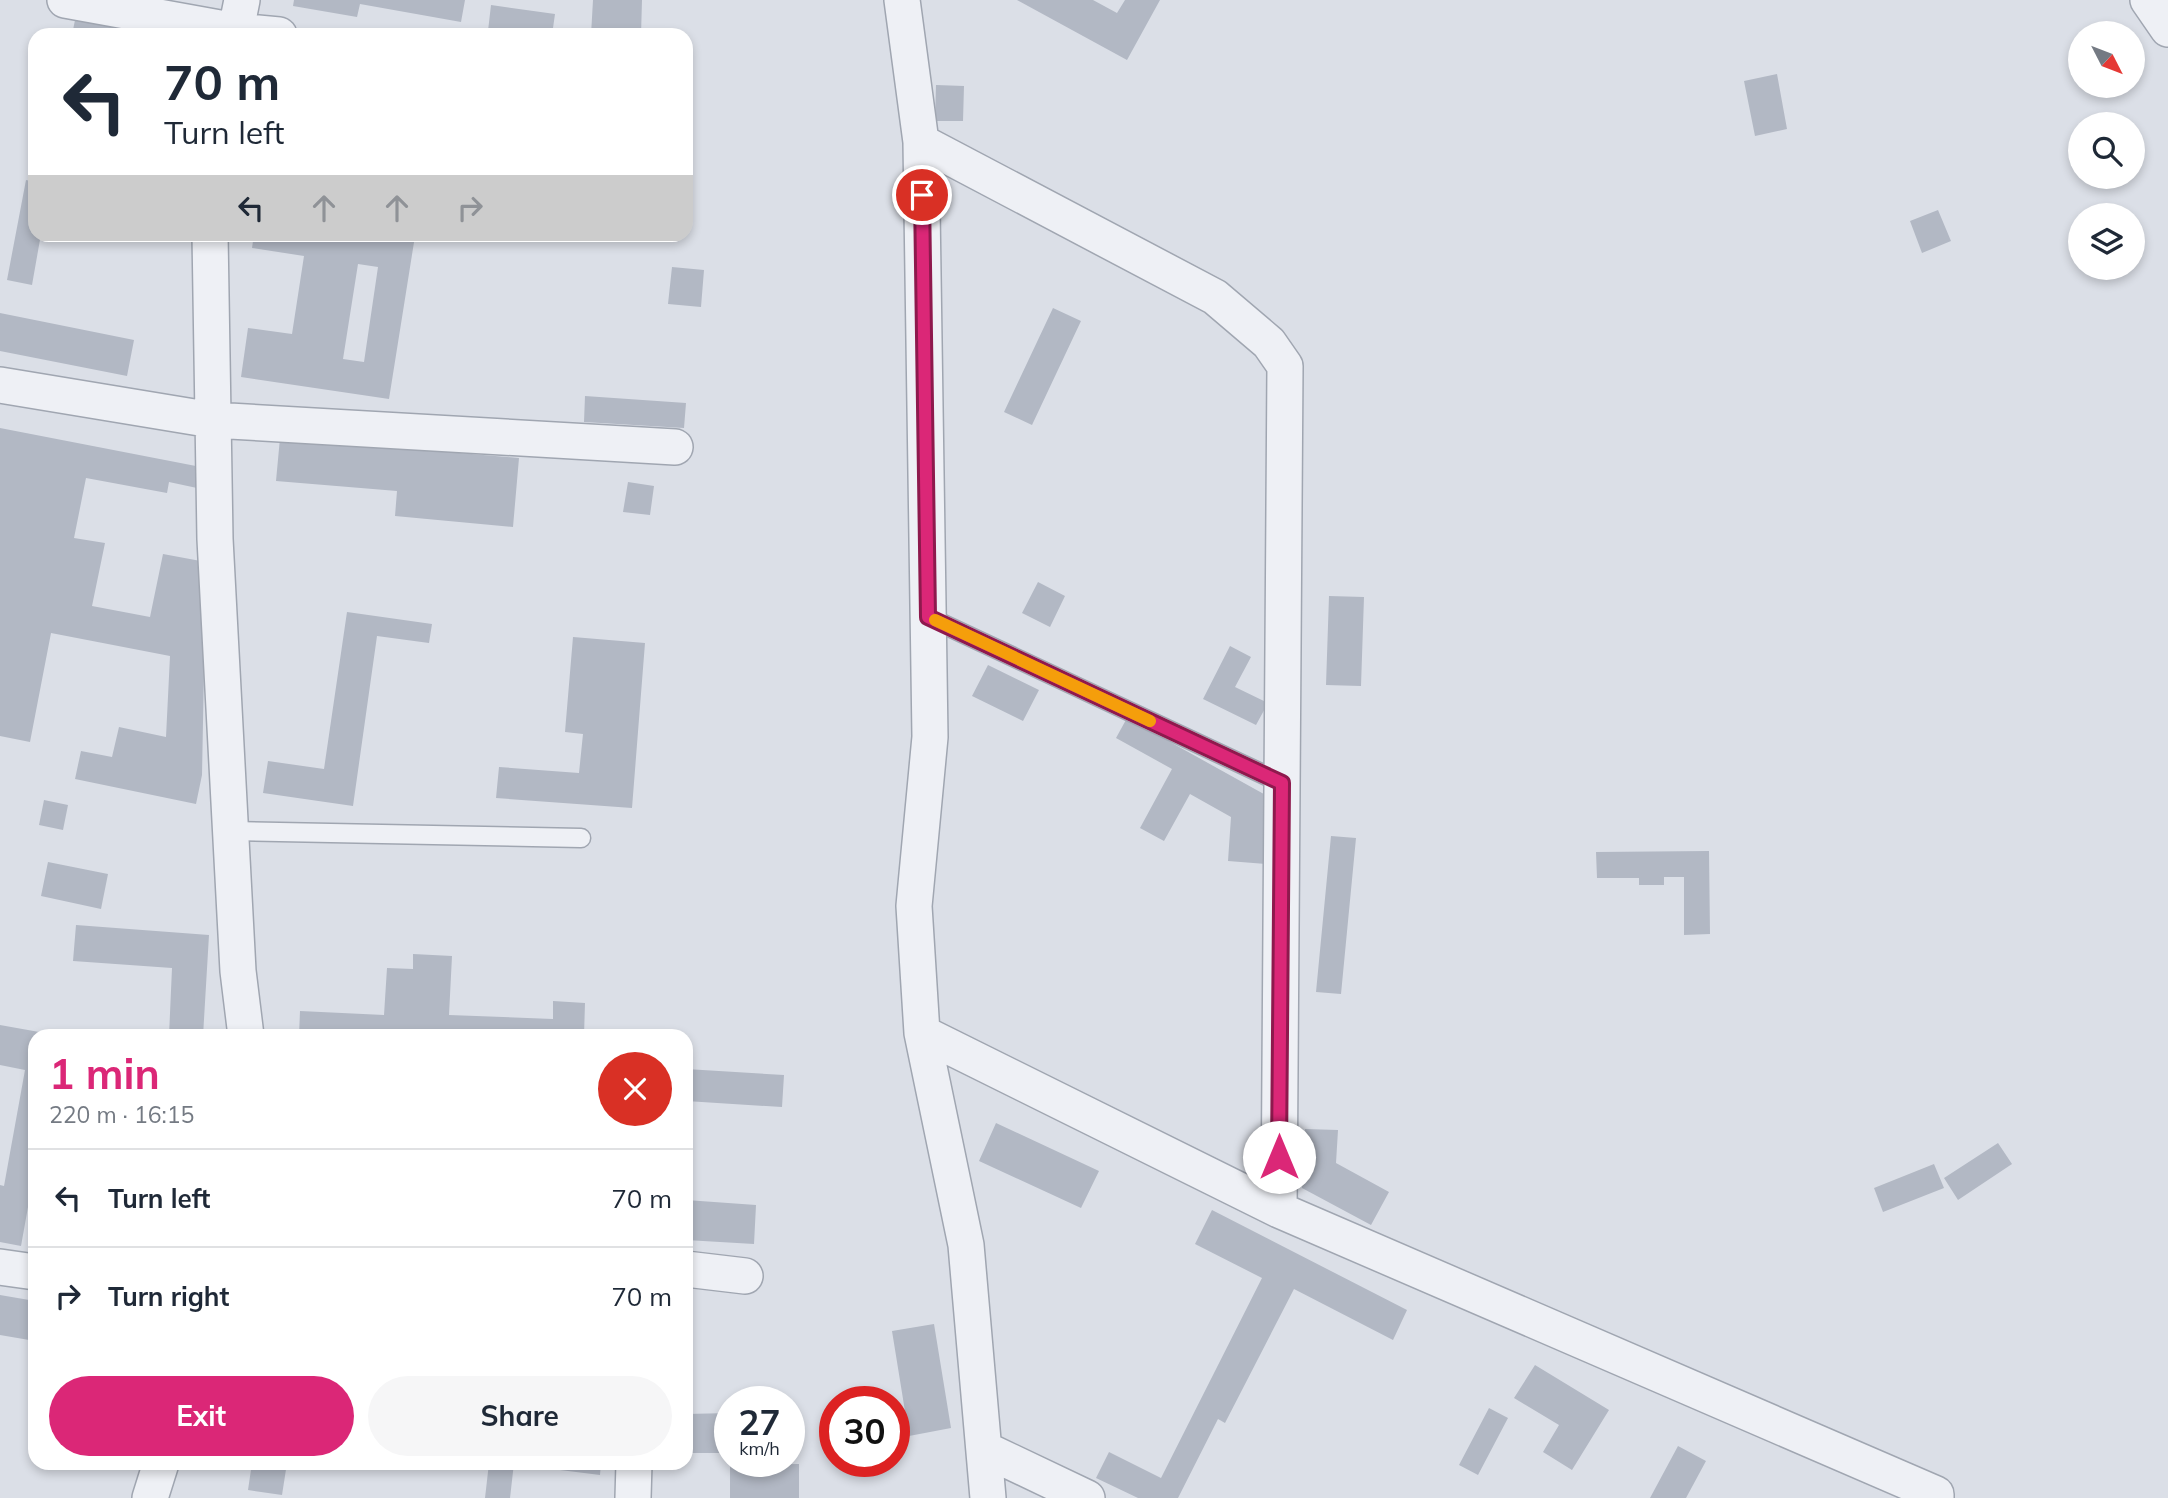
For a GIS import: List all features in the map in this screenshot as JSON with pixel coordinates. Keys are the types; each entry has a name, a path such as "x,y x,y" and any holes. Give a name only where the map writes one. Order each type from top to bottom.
{"street":[{"path":"65,0 237,22 256,28"},
{"path":"902,0 921,142 930,737 914,906 922,1033 966,1245 988,1498"},
{"path":"2148,0 2168,29"},
{"path":"921,142 1215,297 1269,343 1285,366 1279,1210"},
{"path":"210,242 212,419 238,971 245,1029"},
{"path":"0,385 212,419 675,447"},
{"path":"922,1033 1279,1210 1936,1494 1936,1498"},
{"path":"0,1267 28,1271"},
{"path":"693,1270 745,1276"},
{"path":"984,1449 1087,1498"},
{"path":"150,1498 160,1470"},
{"path":"634,1470 634,1498"}],"lane":[{"path":"928,617 1282,783"},
{"path":"232,831 581,838"}],"building":[{"path":"294,0 465,0 461,22 360,4 357,17 293,6"},
{"path":"593,0 642,0 641,28 591,28"},
{"path":"1017,0 1093,0 1117,13 1125,0 1160,0 1127,60"},
{"path":"491,5 555,14 553,28 488,28"},
{"path":"75,20 117,28 73,28"},
{"path":"1777,74 1787,129 1755,136 1744,81"},
{"path":"936,85 964,86 963,121 935,121"},
{"path":"26,180 28,242 40,242 32,285 7,280"},
{"path":"1938,210 1951,241 1922,253 1910,221"},
{"path":"253,242 414,242 389,399 241,377 248,328 292,334 304,256 252,248","holes":["358,264 378,267 364,362 343,359"]},
{"path":"672,267 704,270 701,307 668,304"},
{"path":"1053,308 1081,321 1032,425 1004,412"},
{"path":"0,313 134,340 127,376 0,351"},
{"path":"585,396 686,403 684,428 584,422"},
{"path":"0,428 201,467 197,488 169,482 167,493 86,478 74,538 105,543 92,606 150,617 163,554 206,562 202,775 196,804 75,779 81,751 112,757 119,727 166,737 170,656 51,633 30,742 0,736"},
{"path":"280,438 519,458 513,527 395,516 397,491 276,481"},
{"path":"628,482 654,486 650,515 623,512"},
{"path":"1038,582 1065,596 1050,627 1022,613"},
{"path":"1329,596 1364,597 1361,686 1326,685"},
{"path":"347,612 432,624 429,643 377,636 353,806 263,793 268,761 324,769"},
{"path":"573,637 645,643 632,808 496,798 499,767 579,773 583,734 565,732"},
{"path":"1230,646 1251,657 1235,687 1268,703 1256,725 1203,699"},
{"path":"988,665 1039,690 1023,721 972,696"},
{"path":"1127,718 1271,798 1266,864 1228,861 1231,817 1190,794 1164,841 1140,828 1172,769 1116,738"},
{"path":"44,800 68,805 63,830 39,825"},
{"path":"1331,836 1356,838 1341,994 1316,992"},
{"path":"1709,851 1710,934 1684,935 1684,877 1664,877 1664,885 1639,885 1639,878 1597,878 1596,852"},
{"path":"48,862 108,874 101,909 41,896"},
{"path":"76,925 209,935 203,1029 169,1029 172,968 73,961"},
{"path":"413,954 452,956 449,1015 553,1019 553,1001 585,1003 584,1029 299,1029 300,1011 384,1015 387,968 413,969"},
{"path":"0,1025 28,1030 28,1207 21,1246 0,1242 0,1185 4,1186 25,1070 0,1065"},
{"path":"693,1069 784,1075 782,1107 693,1101"},
{"path":"996,1123 1099,1171 1081,1208 979,1161"},
{"path":"1305,1129 1338,1130 1336,1163 1389,1192 1371,1225 1302,1188"},
{"path":"1998,1143 2012,1164 1958,1200 1944,1178"},
{"path":"1934,1164 1944,1188 1883,1212 1874,1188"},
{"path":"693,1200 756,1205 754,1244 693,1240"},
{"path":"1212,1210 1407,1310 1393,1340 1294,1289 1225,1423 1218,1419 1178,1498 1138,1498 1096,1478 1109,1452 1161,1478 1262,1278 1195,1244"},
{"path":"0,1295 28,1300 28,1340 0,1335"},
{"path":"934,1324 951,1428 910,1436 910,1386 901,1386 892,1331"},
{"path":"1535,1365 1609,1410 1572,1470 1543,1452 1559,1425 1514,1398"},
{"path":"1489,1408 1508,1418 1478,1475 1459,1465"},
{"path":"714,1413 714,1453 693,1453 693,1414"},
{"path":"1678,1446 1706,1461 1686,1498 1650,1498"},
{"path":"251,1470 286,1470 282,1495 248,1490"},
{"path":"488,1470 513,1470 510,1498 485,1498"},
{"path":"560,1470 600,1470 600,1475"},
{"path":"730,1477 799,1477 799,1498 730,1498"}],"slow traffic":[{"path":"935,620 1150,721"}],"route":[{"path":"922,195 928,617 1282,783 1279,1157"}]}
